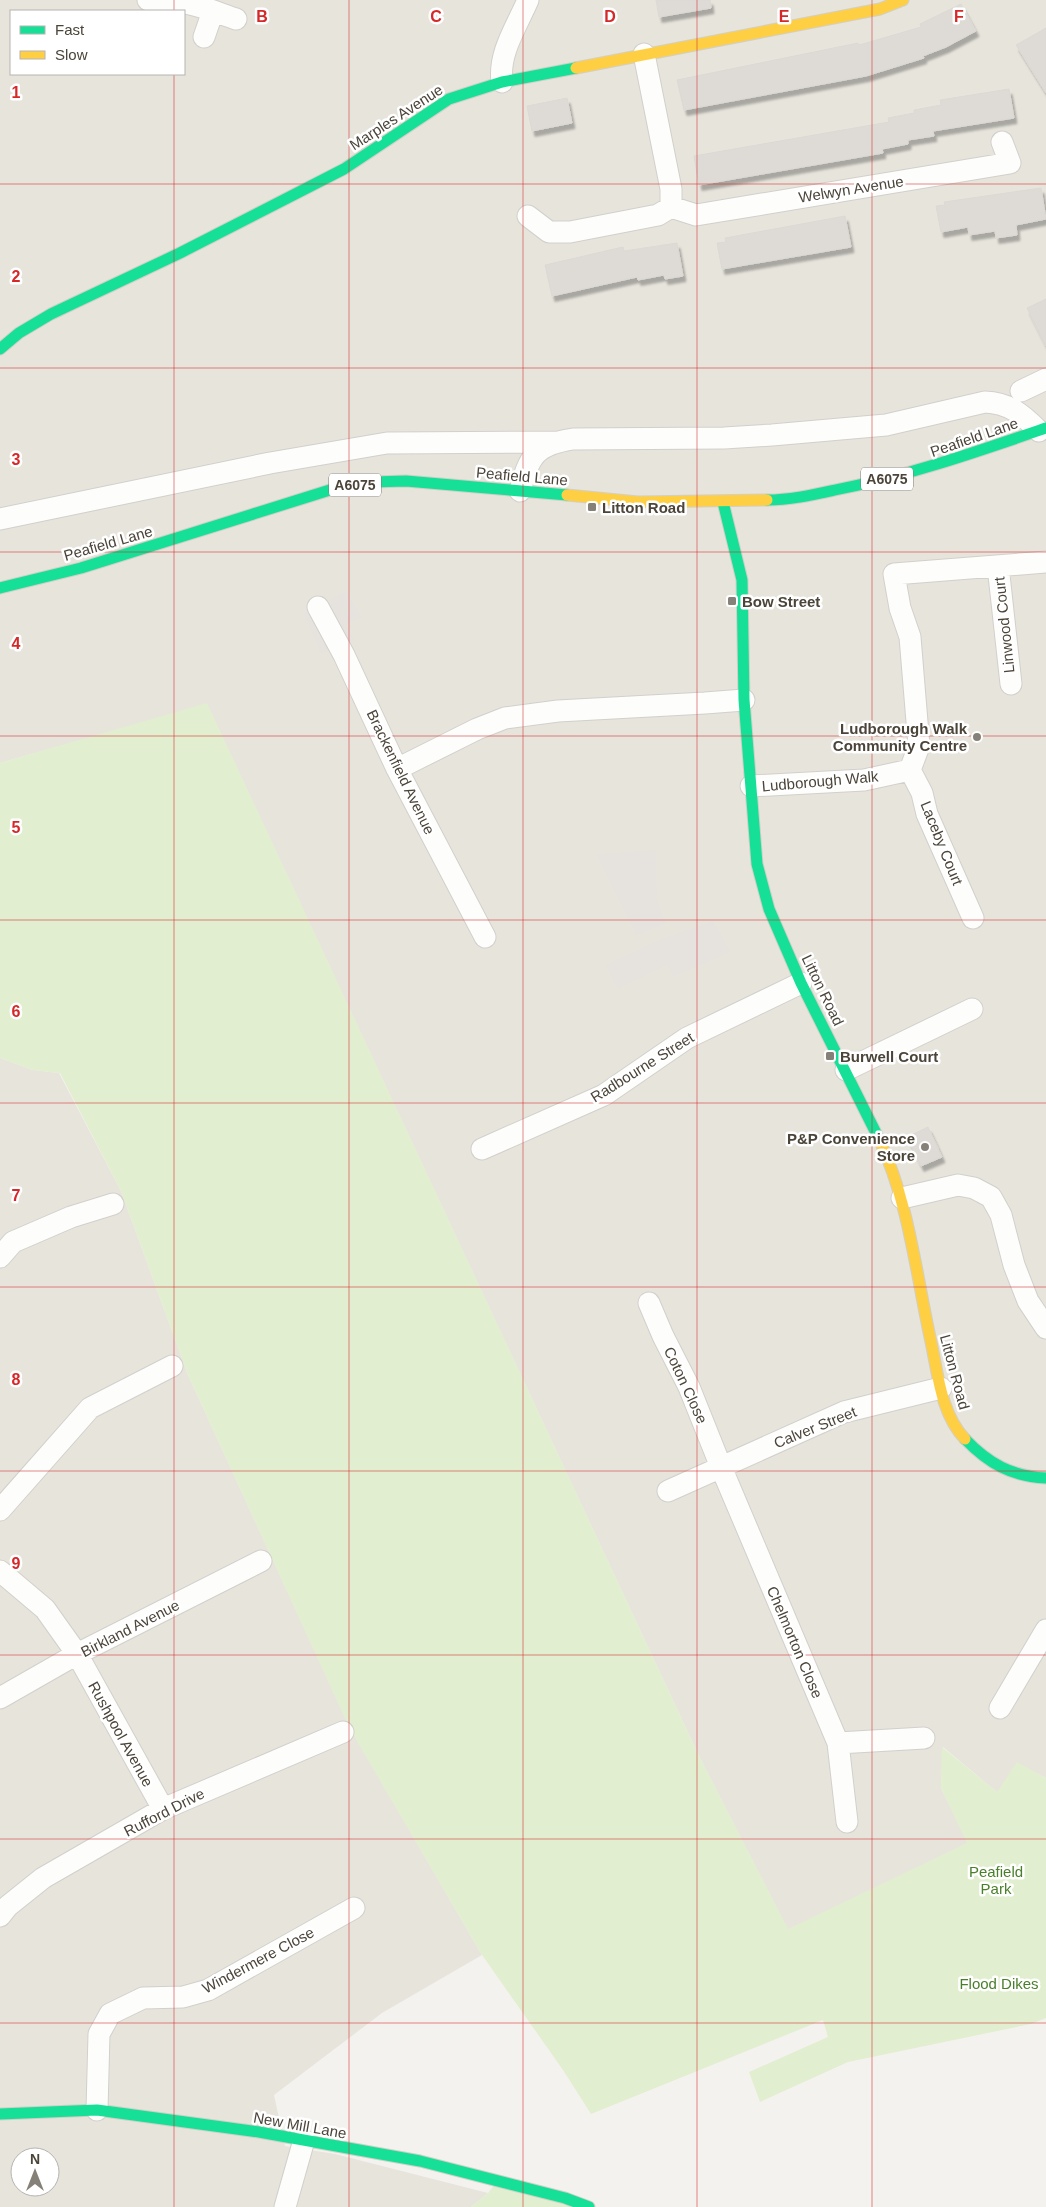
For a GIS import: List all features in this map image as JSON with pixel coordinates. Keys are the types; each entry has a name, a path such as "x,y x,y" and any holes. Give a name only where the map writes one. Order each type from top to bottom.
{"street":[{"path":"148,0 162,4 177,1 236,19"},
{"path":"502,82 500,70 502,58 528,0"},
{"name":"Marples Avenue","path":"0,349 19,333 50,314 180,253 344,168 448,99 502,82 880,9 904,0"},
{"path":"204,37 213,11"},
{"path":"528,216 549,232 570,232 658,214 671,207 672,189 644,54"},
{"name":"Welwyn Avenue","path":"671,207 696,215 1010,163 1002,142"},
{"path":"1021,391 1046,378"},
{"path":"0,520 270,463 387,443 559,442 592,439 724,438 886,425 984,402 1010,406 1043,430"},
{"name":"Peafield Lane","path":"0,588 90,565 333,489 372,482 406,481 638,502 785,500 863,485 929,468 1043,430"},
{"path":"520,491 526,468 535,454 539,450 559,442"},
{"name":"Litton Road","path":"723,502 742,580 744,700 757,864 769,909 801,984 846,1070 881,1143 902,1198 941,1388 948,1412 958,1428 980,1455 1000,1467 1024,1477 1046,1478"},
{"name":"Linwood Court","path":"910,770 919,746 910,637 900,608 894,574 1046,562"},
{"name":"Linwood Court","path":"998,566 1010,684"},
{"name":"Brackenfield Avenue","path":"318,607 344,655 397,769 485,937"},
{"path":"397,769 477,729 505,718 558,711 706,704 744,700"},
{"name":"Ludborough Walk","path":"751,786 864,780 910,770"},
{"name":"Laceby Court","path":"910,770 922,793 927,814 973,918"},
{"name":"Radbourne Street","path":"482,1149 604,1095 686,1038 801,984"},
{"path":"846,1070 972,1009"},
{"path":"902,1198 958,1185 974,1188 990,1197 1002,1215 1014,1265 1028,1301 1046,1328"},
{"path":"0,1257 13,1242 72,1217 113,1204"},
{"name":"Coton Close","path":"649,1303 663,1336 689,1387 721,1467"},
{"path":"0,1510 90,1408 172,1366"},
{"name":"Calver Street","path":"668,1490 844,1412 941,1388"},
{"name":"Chelmorton Close","path":"721,1467 838,1743 847,1822"},
{"name":"Birkland Avenue","path":"0,1698 77,1654 261,1561"},
{"name":"Rushpool Avenue","path":"0,1571 45,1609 77,1654 163,1809"},
{"path":"1000,1708 1046,1630"},
{"name":"Rufford Drive","path":"0,1916 8,1906 43,1878 163,1809 344,1732"},
{"path":"838,1743 924,1738"},
{"name":"Windermere Close","path":"96,2110 99,2034 110,2014 143,1998 183,1997 208,1990 354,1908"},
{"name":"New Mill Lane","path":"0,2114 96,2110 304,2140 420,2161 565,2198 589,2207"},
{"path":"285,2207 304,2140"}],"shaded area":[{"path":"0,0 1046,0 1046,1778 1017,1763 998,1793 943,1747 941,1788 968,1843 788,1930 699,1756 207,704 0,763"},
{"path":"346,591 362,617 346,625 354,640 321,654 303,613"},
{"path":"656,850 657,900 666,924 636,935 596,854"},
{"path":"713,921 731,952 673,977 667,965 617,989 606,965 656,941"},
{"path":"0,1058 33,1070 59,1073 121,1191 188,1375 350,1728 482,1955 382,2013 274,2095 285,2146 335,2154 488,2193 471,2207 0,2207"}],"green space":[{"path":"207,703 699,1756 788,1929 967,1843 941,1788 942,1747 997,1792 1017,1762 1046,1778 1046,2018 1031,2024 848,2062 760,2102 749,2072 828,2037 823,2020 591,2114 563,2070 482,1955 350,1729 188,1375 121,1191 60,1073 33,1070 0,1058 0,763"},
{"path":"497,2182 582,2207 471,2207 488,2193"}],"building":[{"path":"656,0 710,0 711,8 659,17"},
{"path":"961,4 976,31 946,47 923,56 924,58 866,76 684,110 677,80 858,43 859,45 921,27 920,24"},
{"path":"1046,28 1046,93 1016,45"},
{"path":"1009,89 1014,118 933,131 934,136 908,140 908,144 882,149 883,153 699,185 694,156 889,122 888,118 914,113 914,110 941,105 940,100"},
{"path":"567,98 572,123 532,131 527,106"},
{"path":"1041,188 1046,219 1016,225 1017,235 996,238 995,231 969,235 968,227 941,232 936,206 945,205 944,202"},
{"path":"845,216 851,247 722,269 717,243 726,242 725,238"},
{"path":"677,243 683,276 665,279 664,275 638,280 637,277 552,296 545,265 623,247 624,251"},
{"path":"1046,299 1046,346 1027,308"},
{"name":"P&P Convenience Store","path":"928,1127 942,1157 921,1166 907,1137"}],"traffic: fast":[{"path":"0,349 19,333 51,314 180,253 344,169 449,99 502,82 576,68"},
{"path":"767,500 809,495 888,478 1046,428"},
{"path":"0,588 81,568 333,489 372,482 406,481 567,495"},
{"path":"723,502 742,580 744,700 757,864 769,909 801,983 879,1139"},
{"path":"965,1439 974,1448 1001,1467 1022,1475 1046,1478"},
{"path":"0,2114 97,2110 259,2132 420,2161 565,2198 589,2207"}],"traffic: slow":[{"path":"576,68 880,9 903,0"},
{"path":"567,495 638,502 767,500"},
{"path":"879,1139 898,1188 905,1213 942,1393 951,1418 965,1439"}],"place":[{"name":"Litton Road","path":"592,507"},
{"name":"Bow Street","path":"732,601"},
{"name":"Ludborough Walk Community Centre","path":"977,737"},
{"name":"Burwell Court","path":"830,1056"},
{"name":"P&P Convenience Store","path":"925,1147"}],"park label":[{"name":"Peafield Park","path":"996,1880"},
{"name":"Flood Dikes","path":"999,1983"}]}
